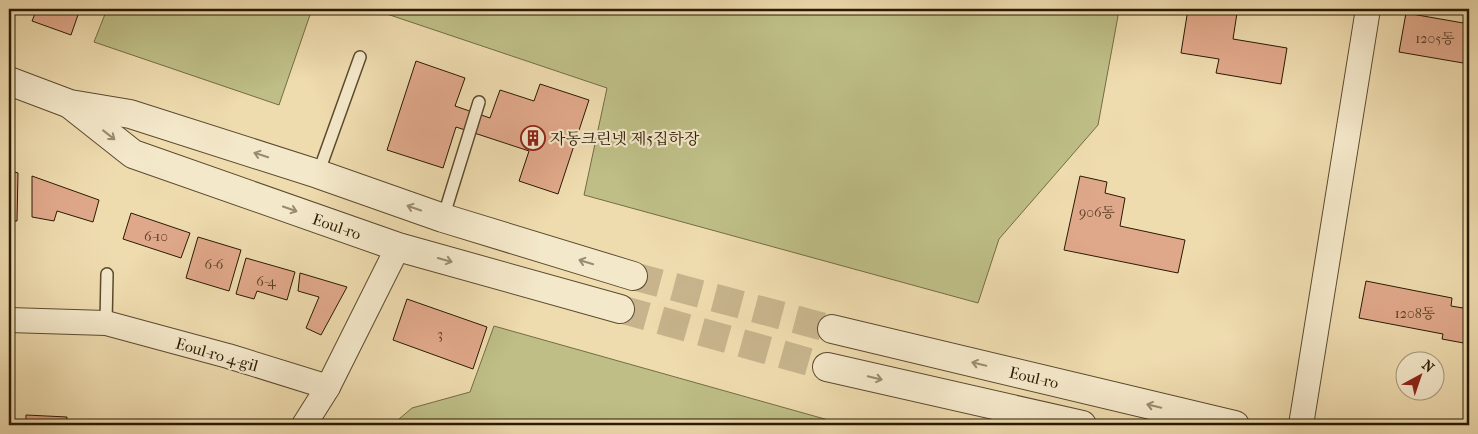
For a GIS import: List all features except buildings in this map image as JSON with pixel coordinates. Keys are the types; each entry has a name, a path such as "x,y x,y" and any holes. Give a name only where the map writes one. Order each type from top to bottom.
{"street":[{"path":"1301,425 1368,9"},
{"name":"Eoul-ro","path":"9,81 70,104 130,114 318,174 443,218 633,276"},
{"name":"Eoul-ro","path":"70,104 133,154 398,247 620,309"},
{"path":"304,425 328,387 398,247"},
{"name":"Eoul-ro 4-gil","path":"9,320 106,323 228,356 328,387"},
{"name":"Eoul-ro","path":"832,329 1235,425"},
{"path":"827,367 1082,425"}],"lane":[{"path":"318,174 360,57"},
{"path":"443,218 479,102"},
{"path":"106,323 107,274"}],"green space":[{"path":"107,9 312,9 279,105 94,42"},
{"path":"372,9 1117,9 1118,16 1098,125 999,239 978,303 584,195 607,88"},
{"path":"494,326 846,425 392,425 412,408 470,392"}],"tunnel":[{"path":"633,276 832,329"},
{"path":"620,309 827,367"}],"place":[{"name":"자동크린넷 제5집하장","path":"533,138"}]}
